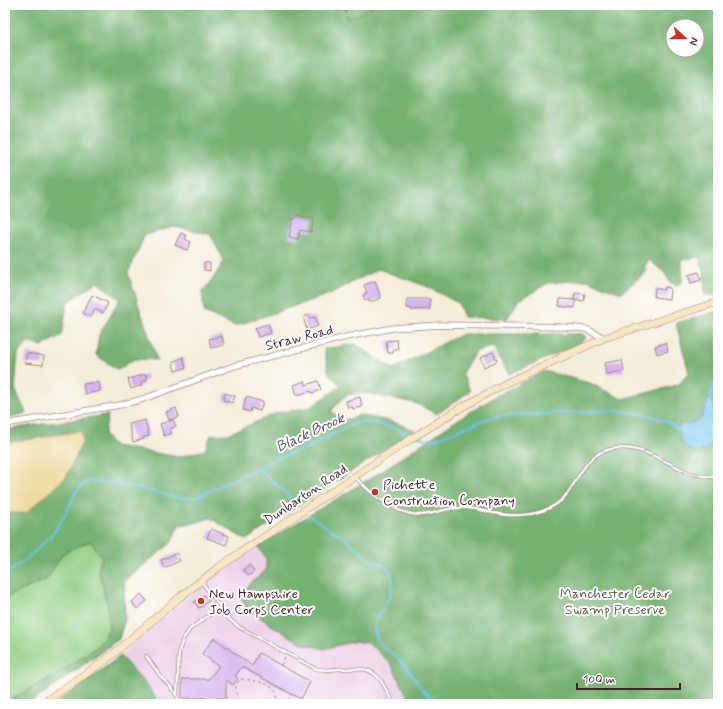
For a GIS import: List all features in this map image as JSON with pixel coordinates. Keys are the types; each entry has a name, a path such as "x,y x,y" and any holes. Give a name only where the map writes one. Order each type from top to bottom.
{"street":[{"name":"Dunbarton Road","path":"41,704 106,660 218,567 409,440 484,394 604,338 718,302"},
{"name":"Straw Road","path":"5,424 120,405 143,399 234,366 344,338 393,328 442,325 563,327 586,329 604,338"}],"lane":[{"path":"354,477 367,490 394,508 412,514 422,515 430,515 458,508 513,515 548,509 556,505 564,498 587,463 598,454 612,449 629,448 646,452 690,472 708,477 718,477"},
{"path":"201,580 229,619 239,627 314,668 320,670 358,668 370,671 380,679 394,704"},
{"path":"179,704 177,695 179,651 183,639 190,629 220,607"},
{"path":"146,656 177,695"}],"path":[{"path":"344,5 348,22 385,5"},
{"path":"280,665 287,654"},
{"path":"244,704 236,695 235,690 236,684 240,679 256,680 266,683 273,690 277,700 275,704"},
{"path":"287,702 292,694"},
{"path":"277,700 295,704"}],"shaded area":[{"path":"258,546 266,558 266,570 249,585 247,608 303,645 324,649 356,641 370,644 391,664 413,704 160,704 145,683 120,656 145,632 223,569"}],"green space":[{"path":"5,5 718,5 718,295 705,295 704,271 699,257 682,260 682,282 676,286 670,282 664,272 649,260 644,267 647,271 621,293 587,280 548,283 518,301 507,319 464,317 458,303 426,286 378,269 330,294 235,326 204,312 202,291 211,282 224,261 210,234 174,227 145,235 128,273 157,360 134,359 118,370 96,355 99,335 120,299 97,282 67,303 62,335 43,346 28,343 18,354 15,389 26,413 5,418"},
{"name":"Manchester Cedar Swamp Preserve","path":"717,311 718,704 413,704 391,664 370,644 356,641 324,649 303,644 271,625 247,608 241,598 249,585 266,570 266,558 258,546 371,478 462,417 498,395 544,371 590,383 622,399 678,385 689,373 676,323"},
{"path":"462,334 583,334 586,338 575,346 509,374 493,347 476,351 462,373 470,391 437,414 415,403 365,393 346,395 331,411 343,421 360,415 393,422 415,430 246,540 210,518 194,523 179,525 171,543 124,581 125,619 119,639 29,704 5,704 6,702 56,675 98,646 109,629 108,607 98,570 102,557 90,541 63,553 47,579 5,598 5,519 80,431 5,443 5,430 108,415 104,435 115,446 179,457 205,450 211,435 228,434 277,413 311,407 341,386 329,374 324,349 355,344 393,369"},
{"path":"90,541 102,557 98,570 108,607 109,629 98,646 56,675 5,703 5,598 47,579 63,553"},
{"path":"120,656 145,683 160,704 55,704"}],"sand":[{"path":"81,431 83,441 66,477 26,513 9,513 5,519 5,443"}],"water":[{"path":"710,396 718,420 718,435 712,446 696,452 686,448 682,443 678,425 695,422 701,418"}],"building":[{"path":"297,215 314,219 311,232 300,230 298,239 289,237 293,218 296,219"},
{"path":"181,233 187,236 185,239 191,242 187,250 175,245"},
{"path":"204,263 210,263 210,271 204,270"},
{"path":"699,272 701,280 691,283 688,275"},
{"path":"375,281 381,298 370,302 368,299 365,300 363,295 367,293 364,285"},
{"path":"665,287 670,288 669,299 654,297 655,288 664,290"},
{"path":"575,293 585,294 584,301 574,300"},
{"path":"92,295 108,303 103,313 95,309 91,317 83,313"},
{"path":"407,299 430,299 430,309 411,310 411,308 407,308"},
{"path":"560,299 575,300 575,308 559,306"},
{"path":"309,315 310,318 315,317 318,326 307,330 303,317"},
{"path":"268,324 271,333 258,337 255,328"},
{"path":"222,336 224,345 211,348 209,339"},
{"path":"397,340 398,349 393,349 393,353 388,353 386,341"},
{"path":"666,343 668,351 657,354 655,346"},
{"path":"493,352 497,361 484,367 480,358"},
{"path":"27,353 44,356 43,365 25,363"},
{"path":"183,357 186,368 175,371 173,362"},
{"path":"622,360 624,371 607,374 605,363"},
{"path":"146,374 147,380 143,381 141,384 142,385 131,389 128,379"},
{"path":"305,381 306,385 318,381 321,390 297,395 294,385"},
{"path":"99,382 100,391 85,394 83,384"},
{"path":"225,393 235,396 232,403 223,400"},
{"path":"246,397 263,402 260,411 251,408 250,412 243,410"},
{"path":"360,397 362,407 353,409 353,407 348,408 346,401"},
{"path":"176,408 179,417 169,420 166,412"},
{"path":"145,420 149,436 133,442 129,424"},
{"path":"173,420 176,426 170,429 172,433 164,436 160,424"},
{"path":"211,529 229,536 226,545 207,538"},
{"path":"177,553 180,561 164,568 161,560"},
{"path":"250,565 254,572 248,576 243,570"},
{"path":"141,594 147,601 137,609 132,602"},
{"name":"New Hampshire Job Corps Center","path":"204,595 209,601 199,608 194,602"},
{"path":"214,638 252,666 259,653 310,682 301,699 242,667 235,676 238,678 233,685 226,680 226,698 182,698 182,679 209,679 219,666 202,654"}],"waterway":[{"name":"Black Brook","path":"710,397 713,385 718,379"},
{"name":"Black Brook","path":"417,436 432,440 487,419 504,416 617,410 653,417 665,421 681,431"},
{"name":"Black Brook","path":"5,574 28,558 55,531 76,492 84,483 109,482 174,497 191,498 197,497 276,459 307,447 355,423 376,423 413,435"},
{"path":"258,468 297,504"},
{"path":"309,516 343,537 370,560 384,565 389,569 392,578 392,588 390,597 377,617 375,633 378,642 396,656 410,672 424,692 441,704"}],"place":[{"name":"Pichette Construction Company","path":"375,492"},
{"name":"New Hampshire Job Corps Center","path":"201,601"}]}
